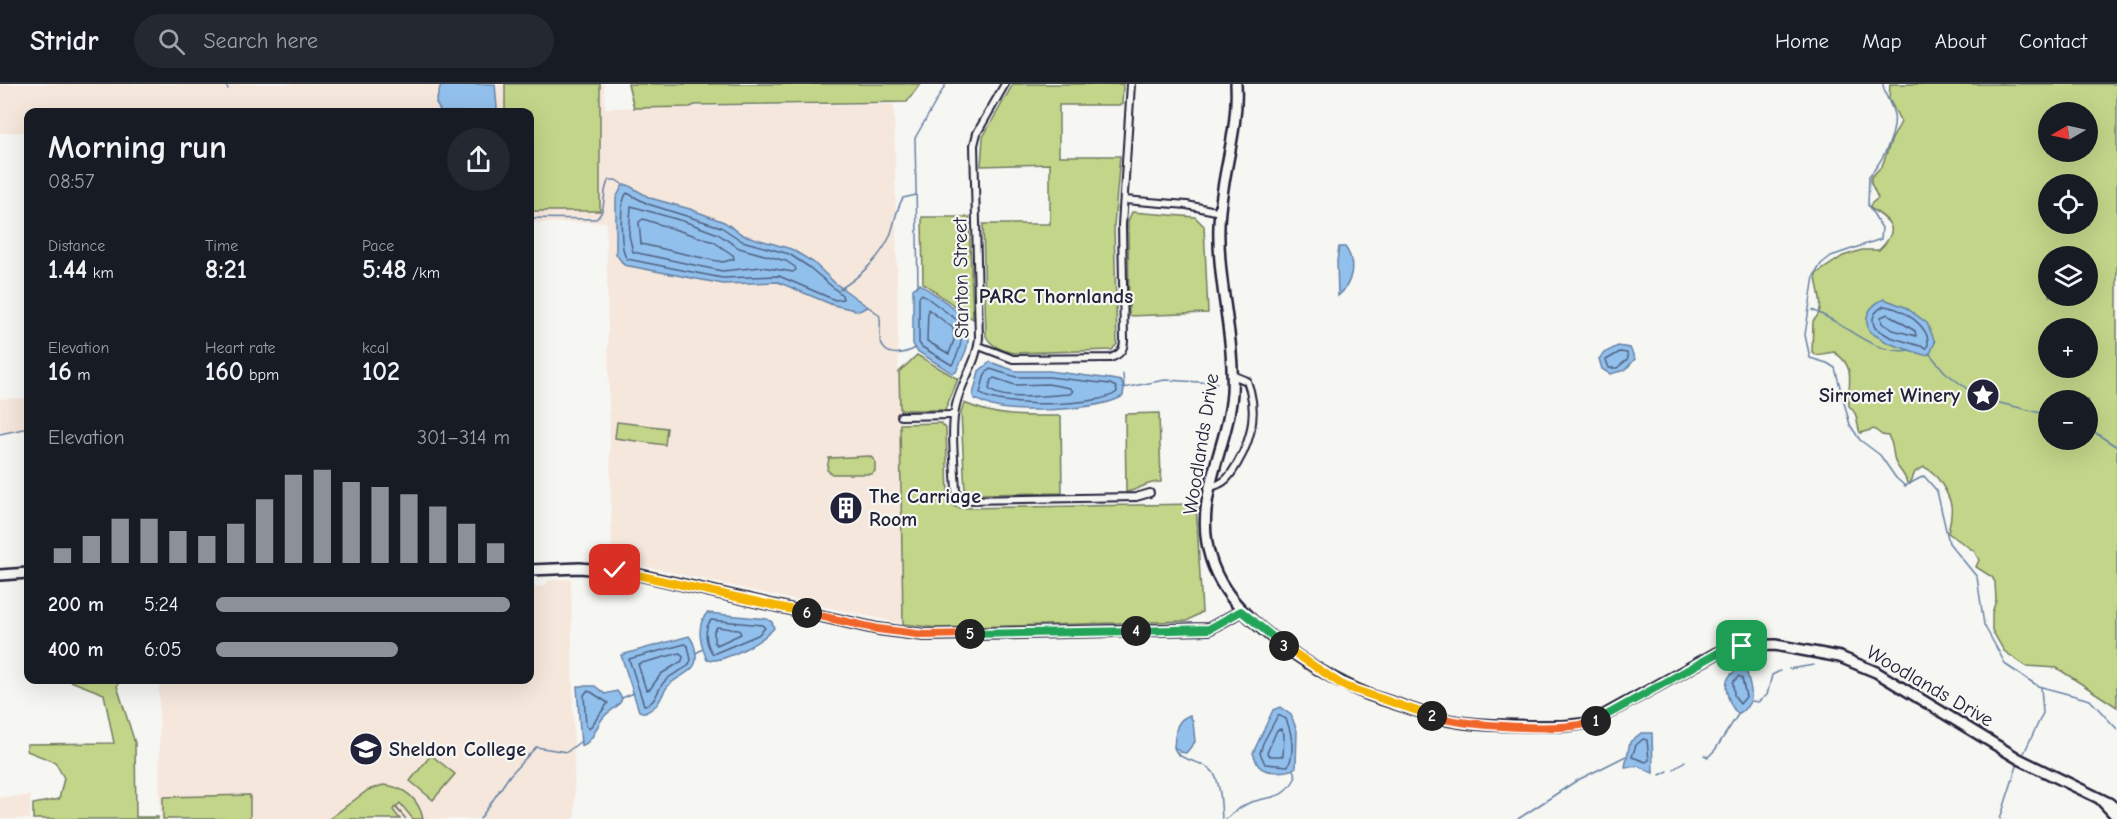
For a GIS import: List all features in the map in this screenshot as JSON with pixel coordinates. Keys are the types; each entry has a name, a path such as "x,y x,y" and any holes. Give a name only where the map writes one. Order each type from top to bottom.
{"main road":[{"name":"Woodlands Drive","path":"1236,84 1234,133 1220,212 1219,260 1230,341 1232,375 1228,418 1210,487 1205,524 1211,558 1219,580 1241,611 1308,664 1344,686 1440,718 1488,725 1574,726 1592,722 1718,653 1742,646 1775,645 1840,657 1876,672 2019,759 2099,799"},
{"path":"534,570 615,570 878,629 924,635 1209,629 1241,611"},
{"path":"0,574 24,573"},
{"path":"2099,799 2117,804"},
{"path":"2099,799 2117,810"},
{"path":"2099,799 2116,817"},
{"path":"2099,799 2106,810 2104,819"}],"street":[{"name":"Stanton Street","path":"1005,84 977,133 975,145 979,346 956,402 954,415 956,491 961,499 1136,497 1150,493"},
{"path":"979,346 1013,358 1118,356 1124,346 1122,225 1131,84"},
{"path":"1124,200 1187,205 1220,212"},
{"path":"1210,487 1223,484 1229,477 1250,440 1253,428 1250,390 1247,381 1232,375"},
{"path":"901,416 954,415"}],"shaded area":[{"path":"0,84 604,84 605,108 894,104 903,624 612,559 606,222 534,223 534,108 24,108 24,132 0,133"},
{"path":"24,398 24,431 0,432 0,399"},
{"name":"Sheldon College","path":"571,579 575,819 160,819 159,684 534,684 534,586 544,587 549,580"},
{"path":"30,796 30,819 0,819 0,797"}],"green space":[{"path":"505,84 600,84 600,211 534,211 534,108 505,108"},
{"path":"628,84 920,84 907,102 634,108"},
{"path":"1013,84 1123,84 1122,105 1059,105 1059,156 1120,156 1114,226 1117,344 1112,350 1015,353 994,346 986,336 983,224 1050,224 1050,164 981,166 983,137"},
{"name":"Sirromet Winery","path":"1890,84 2117,84 2117,707 2057,668 2026,666 2004,651 1992,630 1992,613 1996,600 1995,582 1992,577 1976,567 1979,560 1974,551 1948,533 1951,507 1941,483 1932,472 1924,467 1915,472 1910,484 1907,483 1895,461 1888,436 1874,429 1860,433 1856,415 1849,406 1849,371 1842,358 1834,352 1816,355 1812,352 1813,321 1821,304 1816,274 1843,256 1862,250 1879,250 1890,236 1891,226 1888,221 1870,208 1878,198 1871,183 1871,177 1882,166 1901,122 1889,99"},
{"path":"1132,212 1195,217 1204,226 1208,313 1129,316 1128,221"},
{"path":"922,217 969,217 973,319 923,283"},
{"path":"917,355 958,379 945,410 900,410 899,372"},
{"path":"964,403 1000,414 1061,416 1062,493 968,494 965,492 961,412"},
{"path":"1159,413 1161,482 1150,483 1126,492 1125,414"},
{"path":"617,422 667,428 665,445 615,438"},
{"path":"941,423 946,428 948,498 955,507 1196,504 1202,612 1187,621 937,628 903,624 900,424"},
{"path":"870,456 875,461 875,471 872,474 832,474 827,470 829,458"},
{"path":"78,684 118,684 135,743 136,817 158,817 158,819 33,819 33,804 59,799 64,778 55,762 27,751 27,744 114,743 104,694"},
{"path":"431,755 455,774 433,800 410,781"},
{"path":"383,785 398,788 409,795 418,805 423,819 413,819 400,803 396,807 406,819 395,807 393,810 400,819 329,819 368,790"},
{"path":"250,795 250,819 163,819 163,797"}],"water":[{"path":"441,84 495,84 497,108 439,108 436,103"},
{"path":"623,185 628,185 650,198 690,209 724,222 743,235 791,249 813,262 835,283 868,307 859,311 833,305 778,282 723,284 624,265 616,254 616,198"},
{"path":"1339,247 1345,247 1352,266 1347,286 1338,296 1337,261"},
{"path":"920,284 945,301 965,323 968,342 956,372 952,373 917,351 913,344 913,289"},
{"path":"1884,299 1905,307 1927,323 1935,342 1930,354 1924,355 1888,343 1870,332 1867,321 1869,312"},
{"path":"1618,346 1630,348 1635,359 1625,370 1610,374 1602,369 1599,359 1604,353"},
{"path":"990,362 1016,371 1049,371 1121,381 1124,388 1123,396 1097,405 1059,409 1020,410 992,406 974,399 973,395 979,371"},
{"path":"707,613 767,619 772,622 774,628 761,639 733,655 707,660 700,630"},
{"path":"689,636 694,644 696,657 693,667 670,684 656,706 645,713 639,711 621,655"},
{"path":"1741,668 1746,668 1751,699 1745,709 1738,714 1730,702 1726,686 1730,676"},
{"path":"577,686 595,686 605,694 617,691 622,698 619,704 602,719 591,738 581,746"},
{"path":"1280,707 1291,715 1297,731 1296,767 1277,772 1262,769 1253,753 1273,710"},
{"path":"1190,715 1195,742 1186,753 1180,752 1174,747 1178,724"},
{"path":"1641,733 1652,733 1653,773 1638,766 1625,767 1630,742"}],"waterway":[{"path":"225,84 228,89"},
{"path":"918,285 915,138 946,84"},
{"path":"1883,84 1893,111 1894,123 1891,140 1869,176 1868,205 1882,228 1881,239 1831,256 1821,264 1814,276 1805,335 1810,358 1835,368 1850,425 1860,440 1880,455 1896,478 1905,486 1924,476 1937,491 1949,543 1977,577 1984,625 2006,665 2038,686 2090,700 2117,729"},
{"path":"534,218 596,219 602,211 605,189 609,180 616,180 622,184"},
{"path":"840,289 861,273 885,245 903,198 916,195"},
{"path":"867,306 879,315 881,342 884,348 892,353 904,353 916,348"},
{"path":"1812,310 1883,348 1910,350"},
{"path":"1929,353 1945,372 1979,398 2038,412"},
{"path":"1123,374 1124,387"},
{"path":"1123,388 1165,380 1217,383"},
{"path":"0,434 24,429"},
{"path":"2098,435 2117,447"},
{"path":"696,653 703,649"},
{"path":"1789,669 1814,665"},
{"path":"1751,701 1758,702 1767,695 1772,675 1780,671"},
{"path":"2024,753 2043,713 2041,687"},
{"path":"622,698 634,693"},
{"path":"1704,755 1708,757 1715,750 1739,713"},
{"path":"480,819 510,775 536,747 567,752 581,741"},
{"path":"1174,747 1180,756 1203,765 1213,772 1219,788 1222,819"},
{"path":"1518,819 1576,781 1626,756"},
{"path":"1674,769 1685,761"},
{"path":"2000,819 2017,766"},
{"path":"1225,819 1246,804 1281,794 1296,777 1293,770"},
{"path":"1660,775 1668,771"}],"place":[{"name":"Sirromet Winery","path":"1983,395"},
{"name":"The Carriage Room","path":"846,508"},
{"name":"Sheldon College","path":"366,749"}],"district":[{"name":"PARC Thornlands","path":"1056,296"}],"route":[{"path":"615,570 878,629 924,635 1209,629 1228,621 1241,611 1308,664 1344,686 1440,718 1488,725 1574,726 1592,722 1608,715 1666,679 1724,650 1742,646"}]}
